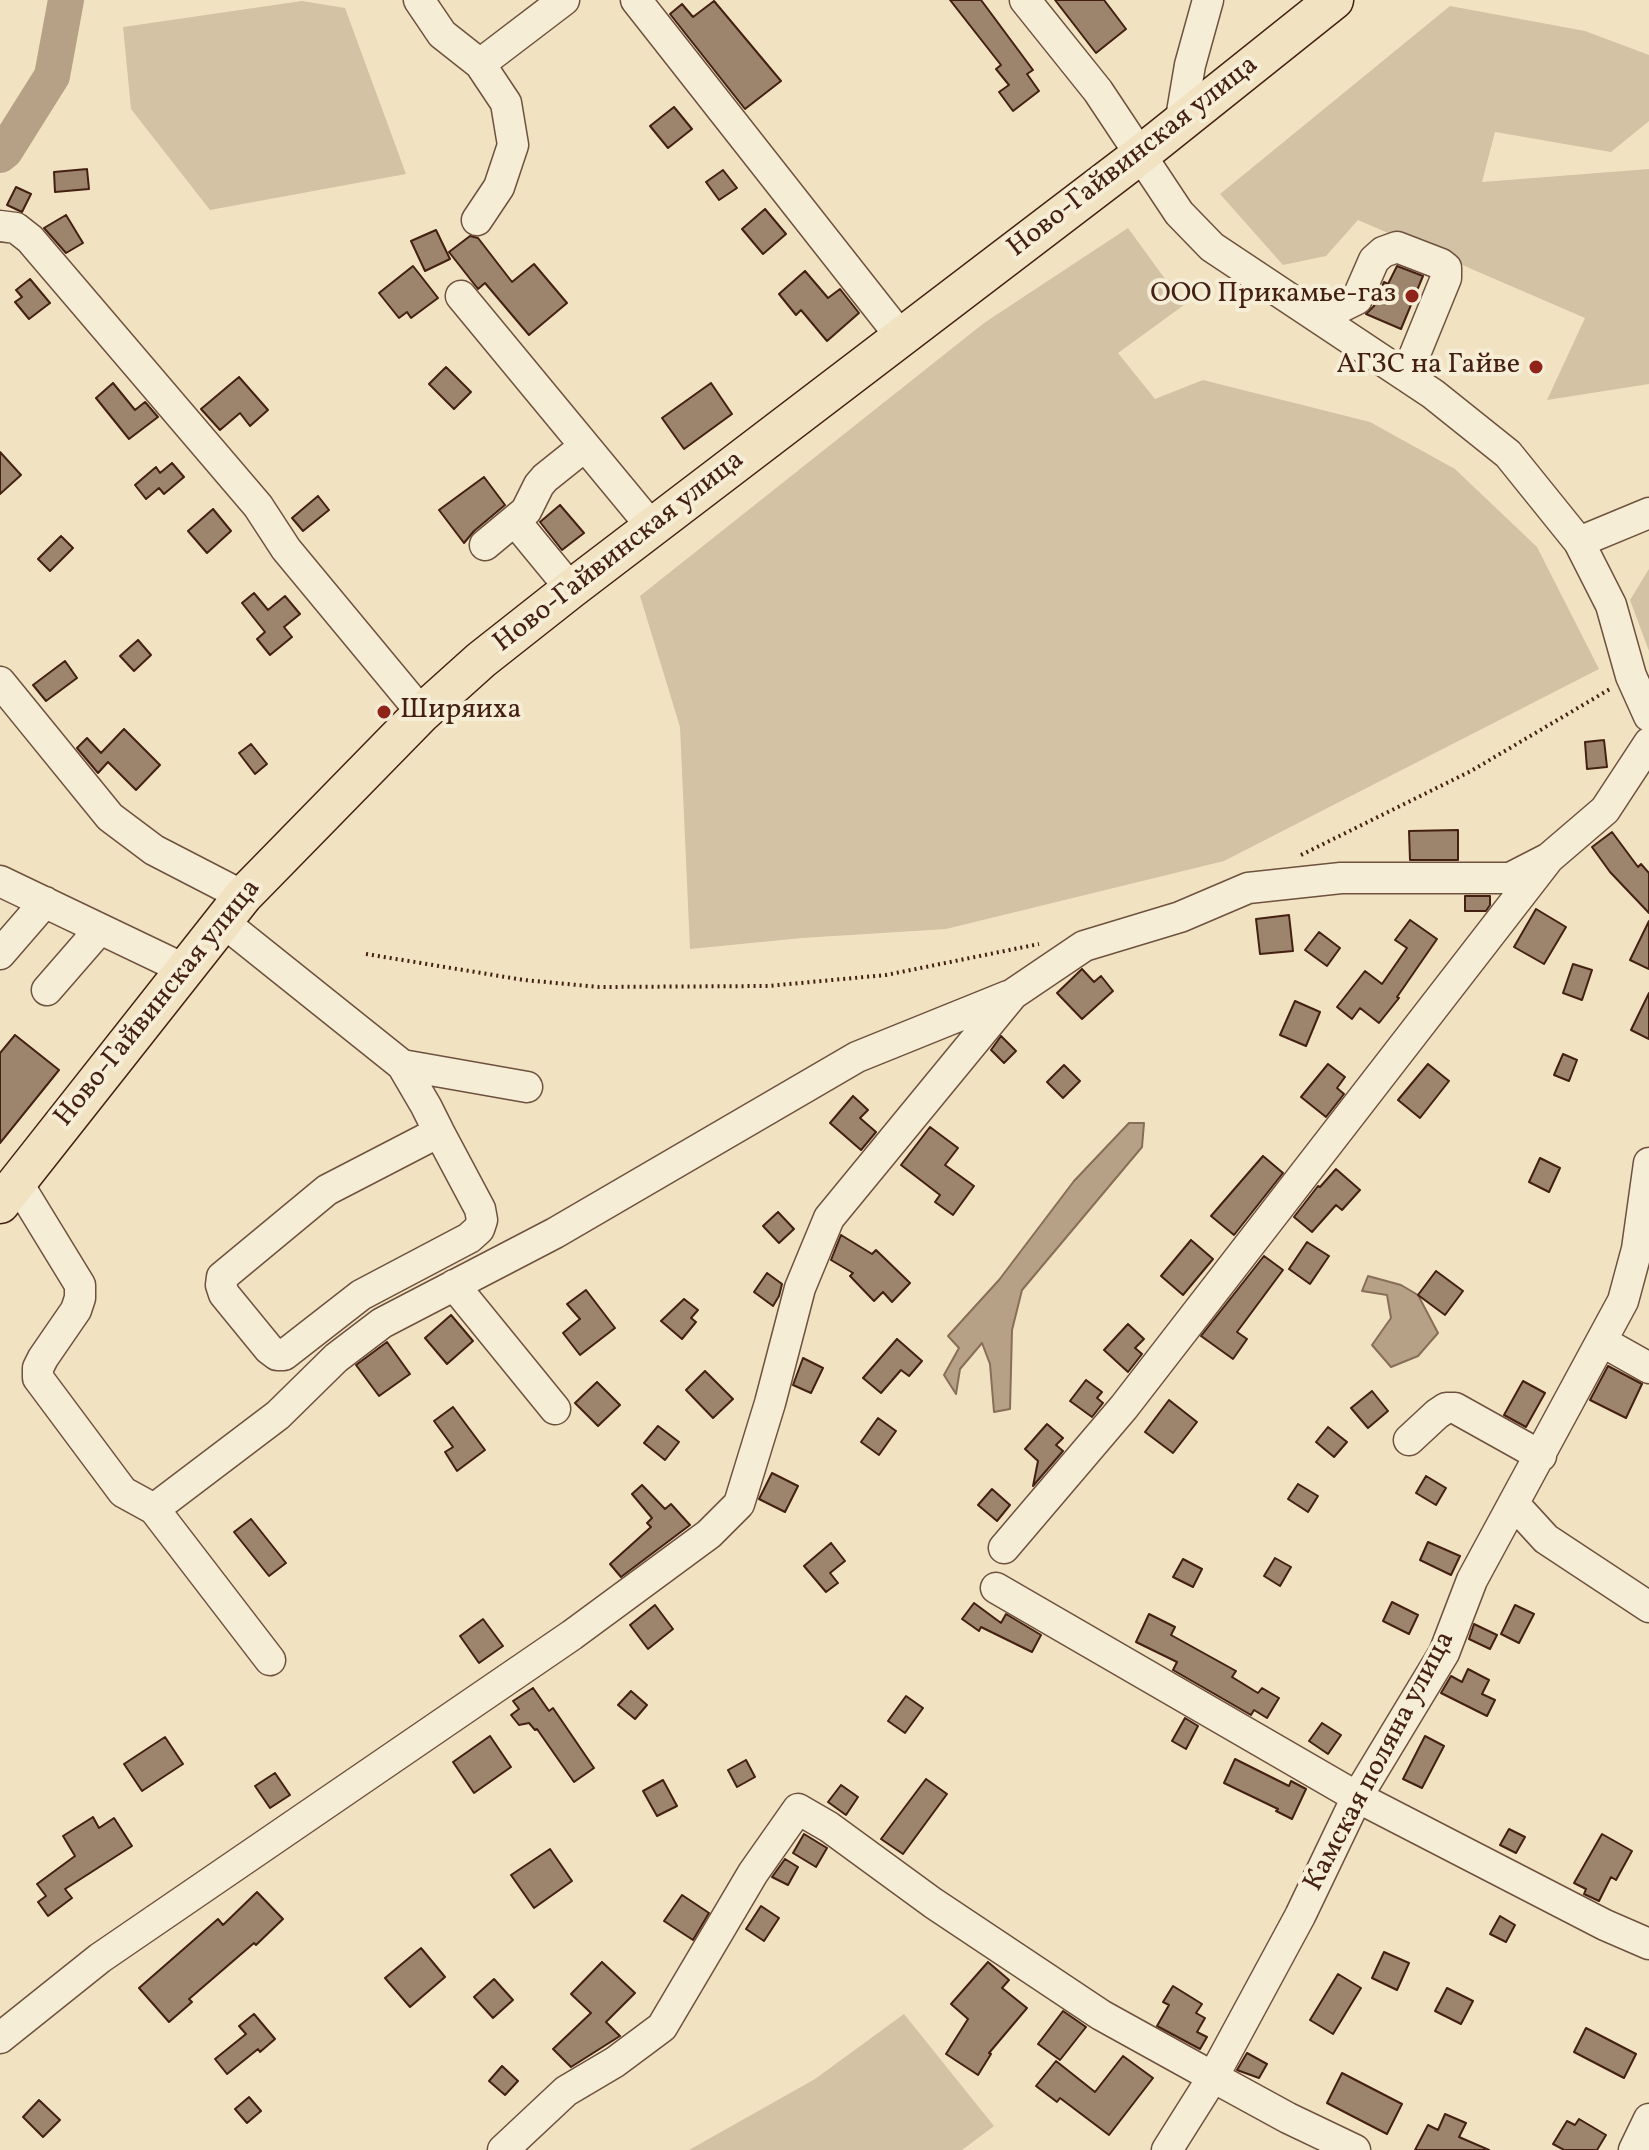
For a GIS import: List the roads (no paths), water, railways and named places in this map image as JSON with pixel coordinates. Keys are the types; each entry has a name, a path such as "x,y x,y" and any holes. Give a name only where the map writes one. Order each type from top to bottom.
{"main road":[{"name":"Ново-Гайвинская улица","path":"9,1193 233,908 422,713 481,660 571,589 1140,155 1334,0"}],"street":[{"path":"419,0 442,34 480,64 506,103 513,145 499,187 477,220"},
{"path":"480,64 564,0"},
{"path":"636,0 902,338"},
{"path":"1025,0 1098,91 1179,213 1212,247 1433,394 1508,454 1579,542 1611,605 1631,676 1649,716"},
{"path":"1180,124 1190,65 1208,0"},
{"path":"0,226 16,228 30,239 258,506 286,549 422,713"},
{"path":"1319,318 1357,299 1374,260 1383,252 1397,247 1441,264 1446,268 1446,278 1406,376"},
{"path":"461,296 652,527"},
{"path":"485,545 526,511 545,478 585,446"},
{"path":"1579,542 1649,513"},
{"path":"515,521 571,589"},
{"path":"0,682 110,817 233,908 402,1065 439,1132 480,1209 482,1220 479,1229 469,1238 361,1295 284,1355 277,1355 269,1349 224,1294 222,1277 327,1190 439,1132"},
{"path":"1004,1548 1124,1407 1549,858 1605,810 1649,743"},
{"path":"154,1509 278,1415 336,1358 382,1323 555,1233 857,1057 1013,994 1084,946 1180,917 1248,888 1341,878 1510,878 1549,858"},
{"path":"0,881 184,969"},
{"path":"0,954 45,902"},
{"path":"47,990 100,929"},
{"path":"0,2038 100,1958 572,1635 709,1534 739,1504 800,1288 829,1218 1013,994"},
{"path":"402,1065 527,1087"},
{"name":"Камская поляна улица","path":"1167,2150 1213,2077 1300,1916 1357,1797 1444,1653 1472,1580 1603,1342 1623,1301 1637,1249 1649,1163"},
{"path":"9,1193 80,1285 76,1310 43,1358 38,1368 38,1378 123,1492 154,1509 270,1660"},
{"path":"454,1285 555,1409"},
{"path":"1603,1342 1649,1368"},
{"path":"1409,1440 1437,1414 1446,1408 1455,1408 1541,1456"},
{"path":"1514,1504 1546,1539 1649,1607"},
{"path":"996,1588 1357,1797 1605,1925 1649,1944"},
{"path":"503,2150 566,2091 615,2062 662,2027 753,1873 798,1809 829,1827 933,1903 1101,2015 1288,2118 1355,2150"},
{"path":"1634,2150 1649,2119"}],"waterway":[{"path":"0,155 52,76 66,0"}],"place":[{"name":"ООО Прикамье-газ","path":"1412,296"},
{"name":"АГЗС на Гайве","path":"1536,367"},
{"name":"Ширяиха","path":"384,712"}]}
